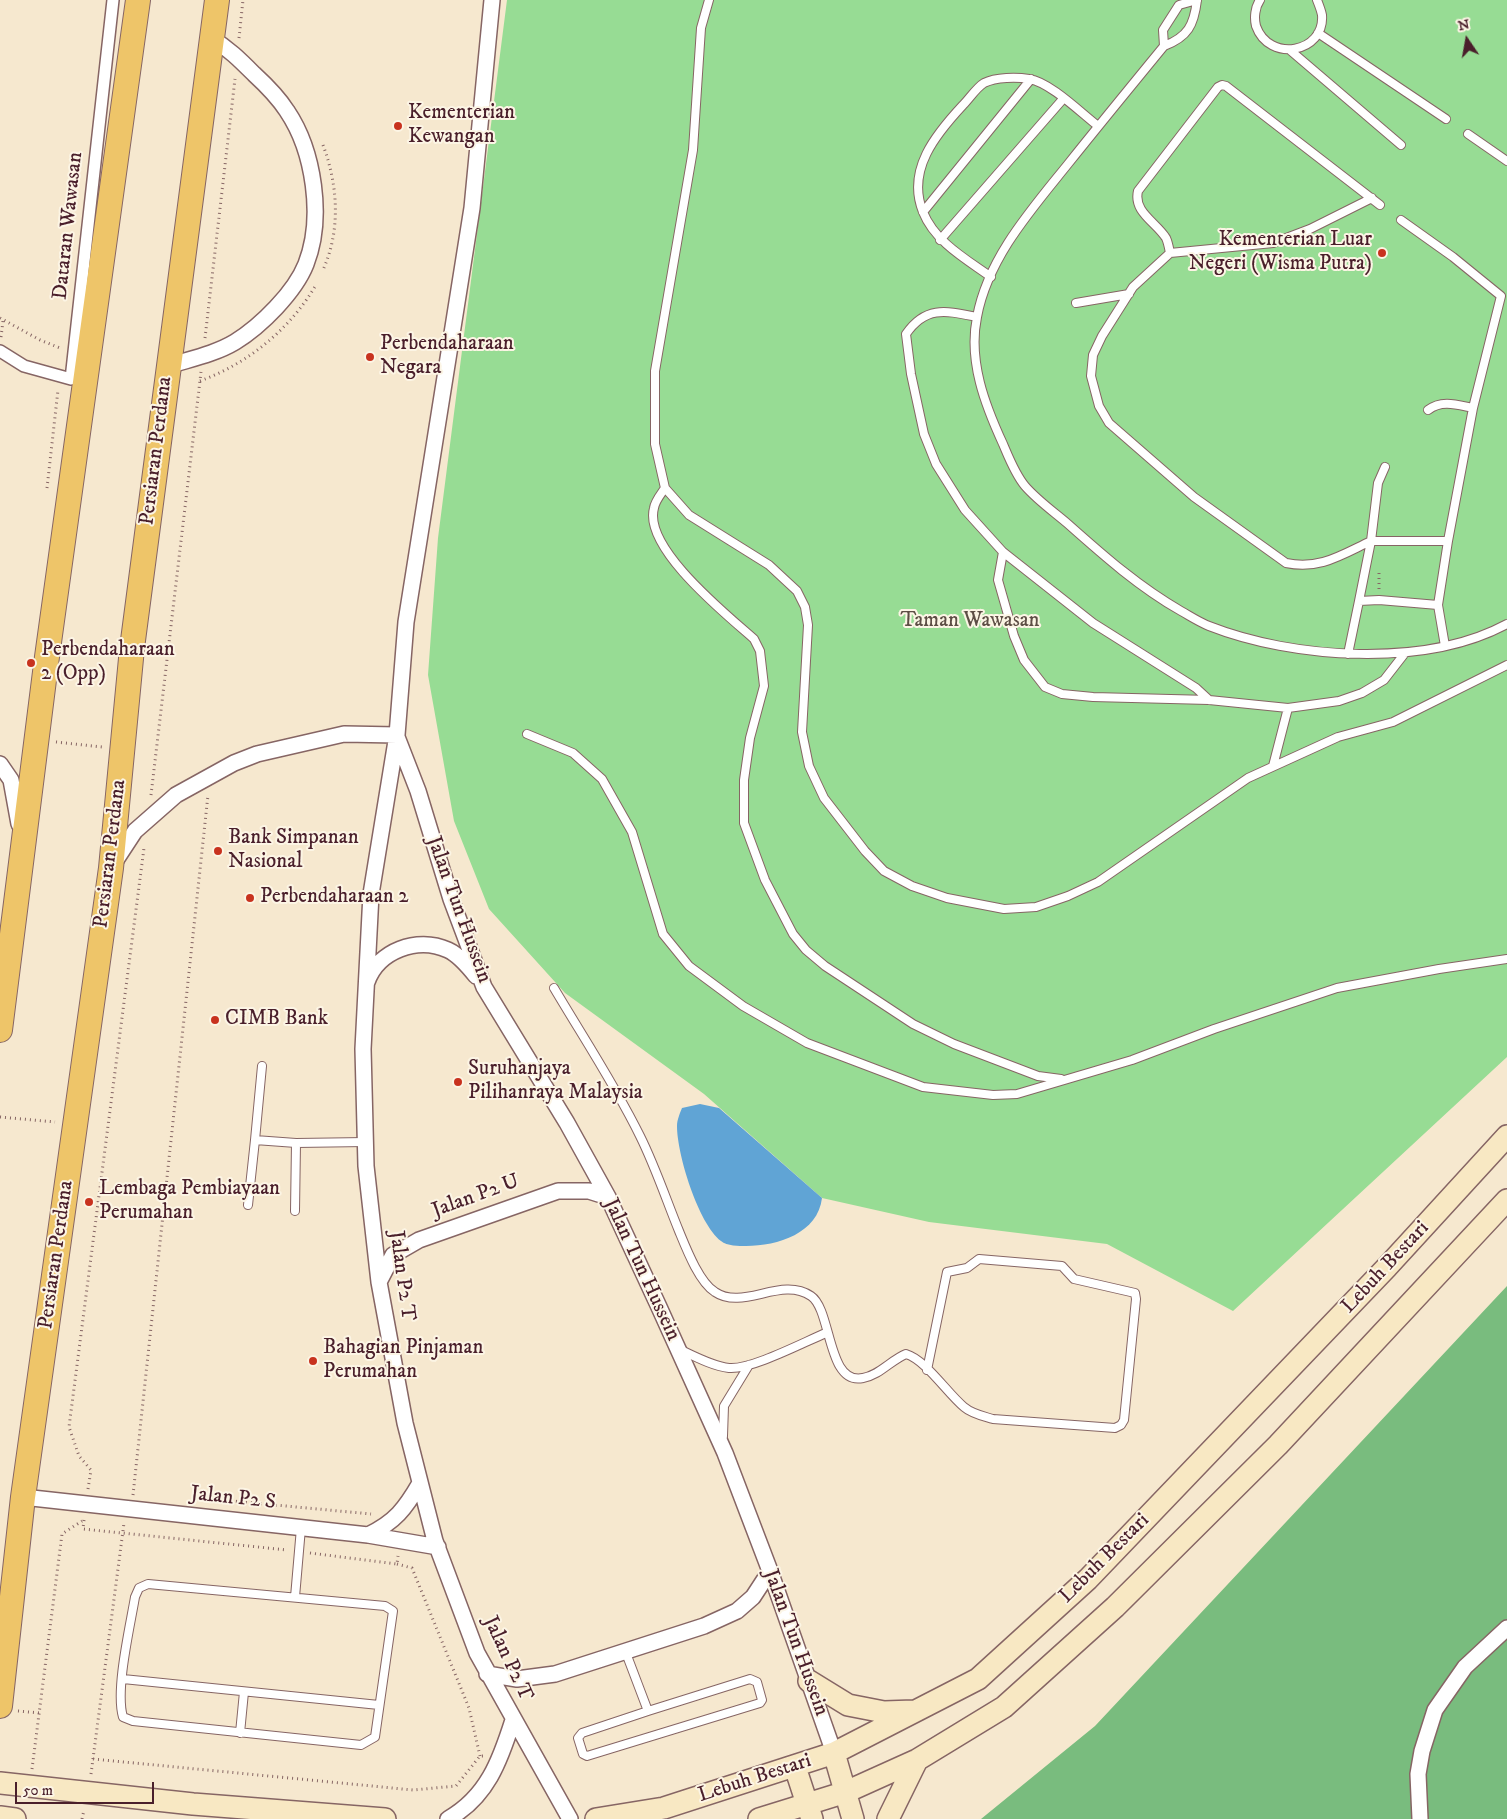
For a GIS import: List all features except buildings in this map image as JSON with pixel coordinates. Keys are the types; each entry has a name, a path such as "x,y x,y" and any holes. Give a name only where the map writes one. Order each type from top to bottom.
{"main road":[{"path":"0,1030 36,740 138,0"},
{"name":"Persiaran Perdana","path":"0,1706 23,1497 111,868 132,648 217,0"},
{"name":"Lebuh Bestari","path":"596,1819 664,1808 834,1753 978,1679 1088,1579 1380,1274 1507,1136"},
{"name":"Lebuh Bestari","path":"759,1819 811,1812 846,1792 917,1760 1004,1707 1115,1607 1278,1445 1507,1200"},
{"path":"809,1681 848,1705 884,1712 919,1711"},
{"name":"Jalan Tun Hussein","path":"834,1753 853,1819"},
{"path":"888,1819 917,1760"},
{"path":"795,1767 811,1812"},
{"path":"0,1783 193,1804 385,1819"},
{"path":"0,1817 15,1819"}],"street":[{"name":"Dataran Wawasan","path":"60,376 71,379 113,0"},
{"name":"Jalan P2 T","path":"492,0 472,208 406,622 397,735 371,894 363,1049 366,1142 379,1282 404,1423 438,1547 477,1653 512,1720 570,1819"},
{"path":"168,366 203,356 235,342 272,311 287,293 306,264 314,228 315,196 311,166 301,138 287,111 267,86 228,48 211,38"},
{"path":"0,351 24,366 60,376"},
{"path":"111,868 135,832 148,818 176,794 210,774 257,754 344,734 397,735"},
{"name":"Jalan Tun Hussein","path":"397,735 418,791 451,899 484,987 567,1124 608,1197 677,1348 730,1466 834,1753"},
{"path":"0,764 12,780 22,846"},
{"path":"365,988 370,973 381,959 396,950 413,945 431,945 448,950 462,960 484,987"},
{"name":"Jalan P2 U","path":"379,1282 393,1255 419,1240 558,1191 589,1191 608,1197"},
{"path":"368,1535 388,1526 403,1510 420,1483"},
{"name":"Jalan P2 S","path":"23,1497 368,1535 438,1547"},
{"path":"488,1674 517,1679 555,1674 626,1653 704,1626 737,1611 753,1597 770,1572"},
{"path":"1420,1819 1418,1774 1422,1751 1436,1710 1464,1667 1507,1628"},
{"path":"448,1819 468,1805 485,1788 500,1760 512,1720"}],"lane":[{"path":"708,0 701,28 693,150 655,372 655,444 665,488 689,515 769,566 797,591 806,607 808,625 802,732 809,766 824,798 865,851 884,871 912,886 947,898 1004,909 1036,907 1068,896 1098,882 1248,778 1338,737 1393,722 1507,665"},
{"path":"1164,46 1163,30 1179,5 1197,0 1195,18 1181,40 1164,46 1098,126 1003,250 991,277 977,317 975,347 979,380 987,408 1012,465 1025,486 1126,575 1155,596 1208,626 1268,643 1348,654 1405,653 1445,646 1507,624"},
{"path":"1257,1 1254,20 1260,36 1274,48 1291,51 1306,46 1318,33 1322,16 1317,0"},
{"path":"1318,33 1446,118"},
{"path":"1291,51 1402,145"},
{"path":"991,277 940,240 923,212 919,193 920,167 938,132 984,83 1008,78 1031,79 1063,99 1098,126"},
{"path":"923,212 1031,79"},
{"path":"1170,253 1167,239 1139,207 1136,199 1138,192 1222,85 1380,205"},
{"path":"940,240 1063,99"},
{"path":"1468,134 1507,161"},
{"path":"1372,198 1310,229 1273,243 1170,253 1129,294 1093,354 1091,376 1099,406 1109,423 1194,498 1286,563 1302,566 1322,564 1371,541 1448,541"},
{"path":"1401,220 1453,257 1501,296 1473,408 1448,541 1438,605 1445,646"},
{"path":"1076,303 1129,294"},
{"path":"977,317 944,310 932,313 912,325 906,334 906,344 924,434 936,464 965,510 1003,552 1093,623 1196,688 1208,700"},
{"path":"1428,410 1435,404 1442,403 1473,408"},
{"path":"1348,654 1371,541 1378,483 1385,467"},
{"path":"665,488 653,509 656,536 692,584 754,639 760,651 764,686 750,738 744,780 744,823 765,880 792,934 806,950 825,966 913,1024 954,1044 1038,1076 1066,1080"},
{"path":"1003,552 998,580 1014,636 1024,660 1045,687 1062,694 1093,697 1208,700 1288,708 1339,702 1362,693 1384,680 1405,653"},
{"path":"1359,601 1379,600 1438,605"},
{"path":"1273,766 1288,708"},
{"path":"528,734 573,752 602,779 632,832 663,934 689,966 744,1006 807,1043 923,1087 993,1095 1017,1094 1132,1060 1214,1029 1337,988 1439,968 1507,959"},
{"path":"554,988 641,1137 688,1254 707,1285 713,1291 730,1298 788,1289 802,1292 812,1297 819,1307 826,1333 842,1372 851,1378 861,1379 873,1375 906,1354 927,1370 965,1408 979,1415 993,1419 1116,1428 1122,1426 1124,1420 1135,1293 1074,1279 1062,1266 979,1259 967,1268 948,1272 927,1370"},
{"path":"248,1205 262,1066"},
{"path":"255,1140 296,1143 366,1142"},
{"path":"295,1212 296,1143"},
{"path":"677,1348 706,1362 730,1368 749,1365 826,1333"},
{"path":"730,1466 721,1431 724,1406 749,1365"},
{"path":"295,1597 301,1528"},
{"path":"148,1584 295,1597 385,1606 393,1611 374,1736 360,1745 133,1721 123,1717 120,1708 123,1679 135,1597 139,1588 148,1584"},
{"path":"626,1653 648,1711"},
{"path":"123,1679 379,1706"},
{"path":"750,1679 757,1682 762,1697 760,1703 587,1756 583,1754 578,1738 582,1733 648,1711 750,1679"},
{"path":"240,1733 244,1692"}],"path":[{"path":"244,0 148,818 69,1427 79,1456 91,1470 83,1529 299,1551 397,1564 412,1568 468,1708 480,1756"},
{"path":"239,38 245,42"},
{"path":"200,381 230,368 269,340 296,314 317,284 327,262 335,227 334,184 330,164 322,142"},
{"path":"0,343 1,319 64,349 65,339"},
{"path":"46,494 60,376"},
{"path":"36,740 123,749"},
{"path":"88,1793 122,1534 133,1492 210,774"},
{"path":"0,1117 75,1124"},
{"path":"88,1486 97,1487"},
{"path":"124,1491 143,1493"},
{"path":"203,1498 382,1515 388,1526"},
{"path":"29,1786 62,1534 85,1519"},
{"path":"397,1564 399,1540"},
{"path":"93,1759 413,1790 456,1786 480,1756"},
{"path":"480,1756 500,1760"}],"green space":[{"name":"Taman Wawasan","path":"507,0 1507,0 1507,1057 1233,1311 1107,1244 929,1222 822,1198 704,1094 565,993 489,909 454,821 428,675 438,538"},
{"path":"1507,1286 1507,1819 981,1819 1095,1726"}],"water":[{"path":"700,1104 719,1108 822,1198 819,1210 805,1229 783,1240 746,1246 726,1244 713,1232 704,1219 690,1187 678,1138 677,1124 682,1108"}],"place":[{"name":"Kementerian Kewangan","path":"398,126"},
{"name":"Kementerian Luar Negeri (Wisma Putra)","path":"1382,253"},
{"name":"Perbendaharaan Negara","path":"370,357"},
{"name":"Perbendaharaan 2 (Opp)","path":"31,663"},
{"name":"Bank Simpanan Nasional","path":"218,851"},
{"name":"Perbendaharaan 2","path":"250,898"},
{"name":"CIMB Bank","path":"215,1020"},
{"name":"Suruhanjaya Pilihanraya Malaysia","path":"458,1082"},
{"name":"Lembaga Pembiayaan Perumahan","path":"89,1202"},
{"name":"Bahagian Pinjaman Perumahan","path":"313,1361"}]}
